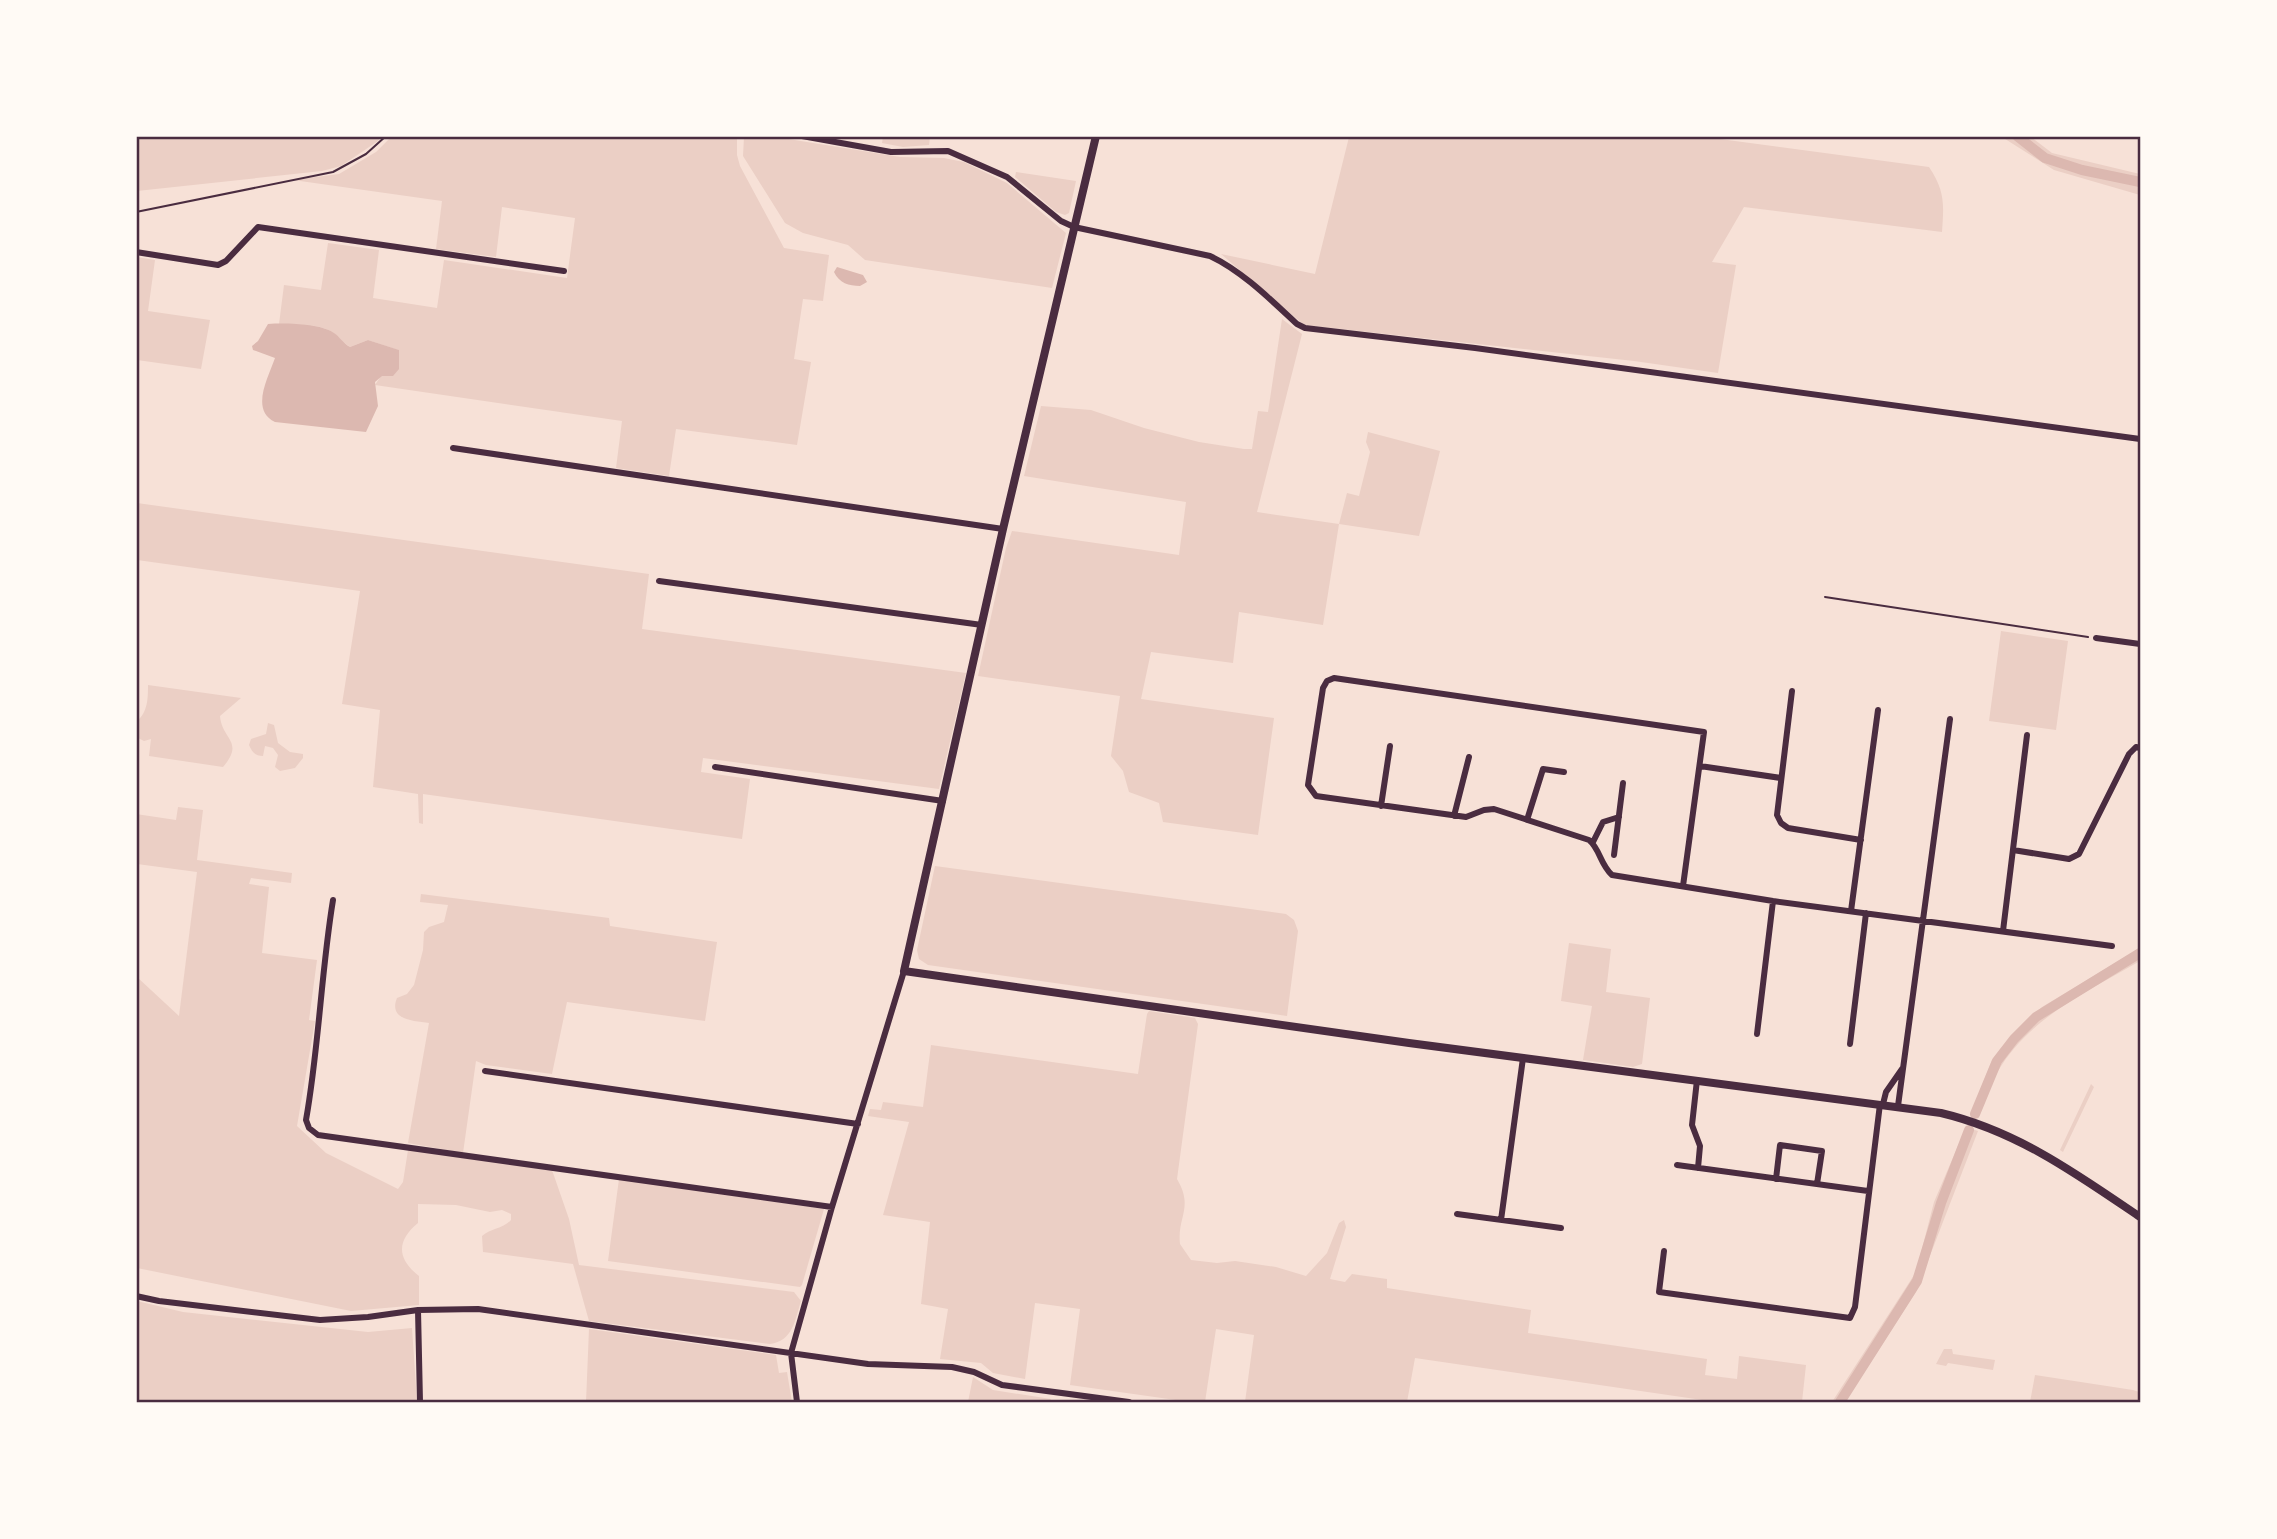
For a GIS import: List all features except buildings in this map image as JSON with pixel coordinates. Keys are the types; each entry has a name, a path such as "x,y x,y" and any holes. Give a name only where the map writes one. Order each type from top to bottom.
{"street":[{"path":"803,136 902,153 948,151 1007,177 1062,221 1074,227 1210,256 1227,265 1297,324 1320,331 1475,348 2140,439"},
{"path":"797,1402 791,1353 904,971 1003,528 1096,136"},
{"path":"136,252 218,265 226,261 258,227 564,271"},
{"path":"453,448 1003,528"},
{"path":"659,581 982,625"},
{"path":"2096,638 2140,644"},
{"path":"1683,886 1704,732 1334,678 1323,688 1308,785 1316,796 1454,816 1470,817 1484,810 1494,809 1593,842 1604,868 1612,875 1773,901 2112,946"},
{"path":"1792,691 1776,807 1781,823 1798,831 1861,840"},
{"path":"1851,911 1878,710"},
{"path":"1898,1106 1950,719"},
{"path":"2003,932 2027,735"},
{"path":"1381,806 1390,746"},
{"path":"2013,850 2069,859 2079,854 2129,754 2136,747 2140,748"},
{"path":"1454,816 1469,757"},
{"path":"1700,766 1781,778"},
{"path":"715,767 943,801"},
{"path":"1527,820 1543,769 1564,772"},
{"path":"1614,855 1623,783"},
{"path":"1593,842 1603,822 1619,817"},
{"path":"333,900 322,975 316,1064 306,1120 309,1128 318,1135 832,1207"},
{"path":"1757,1034 1773,901"},
{"path":"1850,1044 1866,913"},
{"path":"904,971 1523,1058 1898,1106 1967,1120 2036,1149 2140,1217"},
{"path":"1501,1220 1523,1058"},
{"path":"1664,1251 1659,1292 1848,1318 1855,1307 1881,1104 1903,1068"},
{"path":"485,1071 858,1124"},
{"path":"1697,1080 1692,1125 1700,1146 1698,1168"},
{"path":"1776,1179 1780,1145 1822,1151 1818,1184"},
{"path":"1677,1165 1868,1191"},
{"path":"1457,1214 1561,1228"},
{"path":"136,1296 320,1320 418,1310 478,1309 868,1364 952,1367 974,1372 1002,1385 1129,1402"},
{"path":"418,1310 421,1402"}],"path":[{"path":"136,212 333,172 366,154 386,136"},
{"path":"1825,597 2096,638"}],"shaded area":[{"path":"770,136 900,157 944,158 964,162 1007,183 1066,233 1052,288 865,260 848,245 803,233 785,223 743,156 744,137"},
{"path":"883,136 930,137 929,145 903,147 882,143"},
{"path":"136,137 381,137 341,166 322,171 137,191"},
{"path":"391,137 737,137 740,166 784,248 829,255 823,301 803,299 794,359 811,362 797,445 676,429 669,476 616,468 622,421 375,385 398,350 368,340 350,347 320,327 279,324 284,285 321,290 328,243 379,250 373,298 437,308 444,260 567,278 575,218 502,207 496,257 436,249 442,201 293,180 339,174 376,152"},
{"path":"1349,137 1705,137 1929,167 1938,183 1942,198 1942,232 1744,207 1712,262 1736,265 1718,373 1634,361 1304,325 1221,254 1315,274"},
{"path":"2002,137 2031,137 2052,153 2140,174 2140,195 2054,170"},
{"path":"1016,172 1076,181 1069,213 1065,215 1056,212 1015,177"},
{"path":"137,257 155,260 148,311 210,320 201,369 137,360"},
{"path":"837,267 863,275 867,282 860,286 845,283 834,272"},
{"path":"1282,319 1302,334 1257,512 1339,524 1323,625 1239,612 1233,663 1151,652 1141,699 1274,718 1258,835 1163,822 1159,803 1129,792 1123,771 1111,756 1120,696 978,676 1006,548 1012,531 1179,555 1186,502 1024,476 1041,406 1091,410 1144,428 1199,442 1252,449 1258,411 1268,412"},
{"path":"268,324 311,325 334,333 350,347 368,340 399,350 399,369 393,376 382,376 375,382 378,406 366,432 275,422 268,417 263,410 263,393 275,358 253,350 252,346"},
{"path":"1368,432 1440,451 1419,536 1339,524 1347,493 1359,496 1370,452 1366,442"},
{"path":"137,503 649,574 642,629 966,673 939,789 703,758 701,772 750,779 742,839 423,794 423,824 419,823 418,794 373,787 380,710 342,704 360,591 137,560"},
{"path":"2001,631 2068,641 2056,730 1989,721"},
{"path":"148,685 241,698 220,716 232,746 223,767 149,756 151,739 144,741 136,737 137,721 147,704"},
{"path":"268,723 274,725 278,743 290,752 303,754 295,768 280,771 275,767 278,755 273,748 265,746 263,756 251,750 251,739 266,734"},
{"path":"178,807 203,810 197,860 292,873 291,883 251,878 249,884 269,887 262,953 317,960 309,1020 315,1021 297,1126 326,1153 398,1189 403,1182 408,1150 552,1170 569,1219 579,1265 794,1292 801,1301 792,1329 784,1339 770,1344 589,1321 573,1264 483,1252 482,1236 511,1220 511,1214 502,1210 490,1212 456,1205 418,1204 418,1223 406,1236 402,1250 406,1263 419,1276 419,1305 351,1311 137,1268 137,977 179,1016 197,872 137,864 136,814 176,820"},
{"path":"935,866 1286,914 1294,920 1298,931 1287,1016 928,965 919,959 917,950"},
{"path":"421,894 609,918 610,926 717,942 705,1021 567,1002 552,1074 486,1065 476,1061 463,1153 408,1143 429,1023 404,1018 396,1011 395,1005 397,998 407,994 414,985 423,950 424,932 429,927 444,922 448,905 420,902"},
{"path":"1569,943 1611,949 1606,992 1650,998 1642,1064 1633,1067 1583,1060 1592,1006 1561,1001"},
{"path":"2140,948 2140,961 2062,1007 2026,1035 1998,1071 1979,1116 1972,1111 1992,1060 2029,1019 2042,1007"},
{"path":"1149,1011 1195,1018 1198,1024 1177,1179 1185,1205 1180,1244 1191,1260 1217,1263 1235,1261 1276,1267 1306,1276 1327,1253 1339,1223 1344,1220 1346,1227 1330,1279 1345,1282 1352,1274 1387,1279 1387,1288 1531,1310 1528,1333 1707,1359 1705,1375 1737,1379 1739,1356 1806,1365 1802,1402 1716,1402 1415,1358 1407,1402 1245,1402 1254,1335 1216,1329 1205,1402 1190,1402 1070,1385 1080,1309 1035,1303 1025,1379 993,1373 981,1363 940,1359 948,1309 921,1304 930,1222 883,1215 909,1122 868,1116 870,1109 881,1110 883,1102 923,1107 931,1045 1138,1074"},
{"path":"2091,1084 2094,1087 2063,1152 2060,1150"},
{"path":"1966,1127 1978,1131 1916,1292 1845,1402 1832,1402 1916,1272 1934,1202"},
{"path":"619,1179 824,1209 802,1285 800,1287 608,1261"},
{"path":"137,1301 183,1312 368,1332 412,1328 417,1402 137,1402"},
{"path":"589,1329 776,1355 779,1373 787,1372 792,1402 586,1402"},
{"path":"1944,1349 1952,1349 1953,1354 1995,1360 1993,1370 1948,1363 1946,1366 1936,1364"},
{"path":"2035,1375 2133,1390 2139,1392 2140,1402 2030,1402"},
{"path":"973,1377 993,1390 1051,1399 1050,1402 968,1402"}],"waterway":[{"path":"2017,136 2045,158 2082,170 2140,182"},
{"path":"1975,1114 1997,1061 2036,1017 2140,953"},
{"path":"1840,1402 1917,1281 1941,1203 1969,1130"}]}
